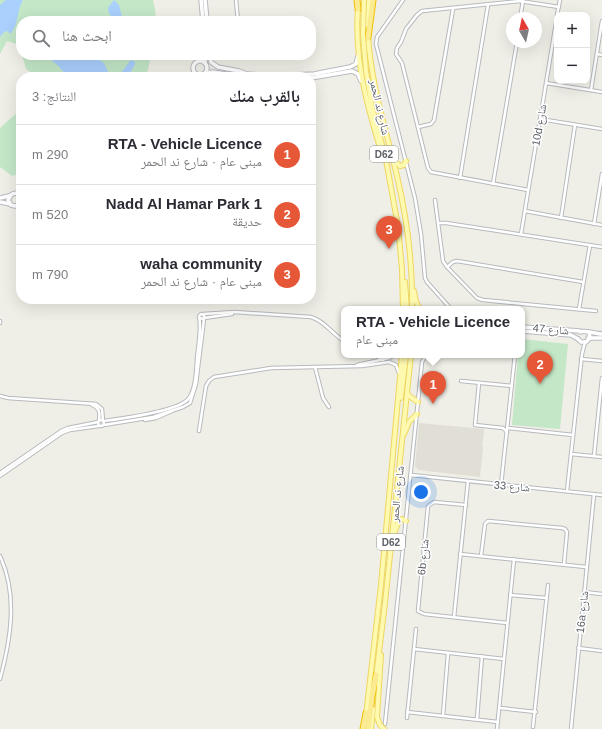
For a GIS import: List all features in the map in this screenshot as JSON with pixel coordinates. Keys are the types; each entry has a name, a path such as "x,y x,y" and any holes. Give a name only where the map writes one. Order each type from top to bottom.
{"highway":[{"path":"358,0 358,8"},
{"path":"368,38 373,0"},
{"path":"368,729 376,676"},
{"path":"363,729 366,713"}],"main road":[{"name":"شارع ند الحمر","path":"364,0 363,35 367,79 386,160 398,226 403,306"},
{"name":"شارع ند الحمر","path":"368,0 368,38 375,89 393,159 404,211 411,272 412,306"},
{"path":"358,8 358,43 363,86 381,152 386,160"},
{"path":"393,159 400,166 404,166 406,161"},
{"path":"400,246 403,254 407,306"},
{"path":"411,272 415,299 418,306"},
{"name":"شارع ند الحمر","path":"366,713 381,585 402,358"},
{"path":"393,448 396,439 406,358"},
{"name":"شارع ند الحمر","path":"371,729 406,391 412,358"},
{"path":"406,391 418,402"},
{"path":"412,398 419,395"},
{"path":"402,440 408,424 417,414"},
{"path":"391,542 398,521 402,519 406,521"},
{"path":"380,646 382,653 377,717 380,725 384,727"}],"street":[{"path":"200,0 202,16"},
{"path":"205,0 207,16"},
{"path":"236,0 238,16"},
{"path":"403,0 377,36 376,44 406,161 418,217 424,278 448,306"},
{"name":"10d شارع","path":"558,12 560,0"},
{"path":"521,12 523,1"},
{"path":"528,190 436,174 429,170 402,64 396,52 396,48 401,42 404,33 417,15 423,11 523,1 559,7"},
{"path":"460,178 488,5"},
{"path":"418,127 431,124 434,120 453,8"},
{"path":"591,90 602,22"},
{"name":"10d شارع","path":"521,234 554,34"},
{"path":"316,77 354,65 357,60 358,43"},
{"path":"493,184 515,48"},
{"path":"596,54 602,55"},
{"path":"210,60 215,65 240,72"},
{"path":"195,72 194,65 199,61 205,62 208,68 205,72"},
{"path":"316,73 355,71 359,75 363,86"},
{"path":"546,83 602,92"},
{"path":"540,119 602,129"},
{"path":"561,218 575,125"},
{"path":"594,224 602,174"},
{"path":"0,198 14,193 16,194"},
{"path":"9,196 8,200 10,204"},
{"path":"434,200 442,259 447,267 477,298 483,300 596,311"},
{"path":"0,202 16,206"},
{"path":"525,212 602,225"},
{"path":"438,223 590,244 602,247"},
{"path":"579,309 590,244"},
{"path":"447,267 453,262 459,261 583,282"},
{"path":"199,318 244,313"},
{"path":"202,314 244,313 315,318 322,322 341,339"},
{"path":"0,473 61,431 68,428 99,421 140,419 183,407 191,401 196,384 204,318 204,315 202,314"},
{"path":"103,422 137,417 164,410 185,402 190,396 195,376 199,316 202,314"},
{"name":"شارع 47","path":"525,327 580,331"},
{"path":"582,354 578,334 580,331 585,330 602,334"},
{"name":"شارع 47","path":"525,331 571,335 579,340"},
{"path":"567,491 581,359 585,342 588,341 590,336 589,332"},
{"path":"588,338 602,338"},
{"path":"579,340 585,342"},
{"path":"379,358 383,361 393,362 398,366 399,389"},
{"path":"199,430 206,386 212,378 262,369 369,365 389,358"},
{"name":"شارع ند الحمر","path":"384,727 418,402 424,358"},
{"path":"502,485 515,358"},
{"path":"581,359 602,361"},
{"path":"315,367 323,398 329,407"},
{"path":"594,456 602,378"},
{"path":"461,381 512,386"},
{"path":"479,383 475,425 498,427 505,426 508,422"},
{"path":"0,396 8,398 96,404 103,410 102,426 62,433 0,476"},
{"path":"88,404 93,405 99,410 99,426"},
{"path":"498,427 507,432"},
{"path":"507,428 573,435"},
{"path":"571,454 602,457"},
{"name":"شارع 33","path":"411,474 468,482 602,495"},
{"path":"468,482 454,617 507,623"},
{"name":"16a شارع","path":"571,729 594,494"},
{"name":"6b شارع","path":"454,617 422,614 418,611 428,506 434,502 466,505"},
{"path":"481,556 484,524 487,521 555,527 564,528 567,532 564,564"},
{"path":"460,554 586,567"},
{"path":"0,556 9,582 11,615 10,631 0,679"},
{"path":"497,729 514,559"},
{"path":"533,727 536,712 548,585"},
{"path":"584,592 602,594"},
{"path":"510,595 546,598"},
{"path":"407,718 416,629"},
{"path":"578,648 602,651"},
{"path":"414,649 504,659"},
{"path":"443,716 448,653"},
{"path":"476,719 482,656"},
{"path":"500,708 536,712"},
{"path":"408,712 498,722"}],"shaded area":[{"path":"419,423 484,429 480,477 418,470 415,466"}],"green space":[{"path":"0,0 153,0 156,16 16,16 16,44 7,41 0,54"},
{"path":"23,60 150,60 147,72 30,72 26,69"},
{"path":"16,114 16,175 12,176 0,167 0,128"},
{"path":"525,339 568,344 560,429 512,425 518,358 525,358"}],"water":[{"path":"6,0 23,0 18,16 16,16 16,23 13,31 10,34 8,31 4,32 0,37 0,5"},
{"path":"114,0 119,5 122,16 111,16 108,8"},
{"path":"52,60 100,60 104,63 108,72 64,72"},
{"path":"132,60 135,64 131,72 122,72 130,61"}],"place":[{"name":"waha community","path":"389,249"},
{"name":"Nadd Al Hamar Park 1","path":"540,384"},
{"name":"RTA - Vehicle Licence","path":"433,404"}]}
